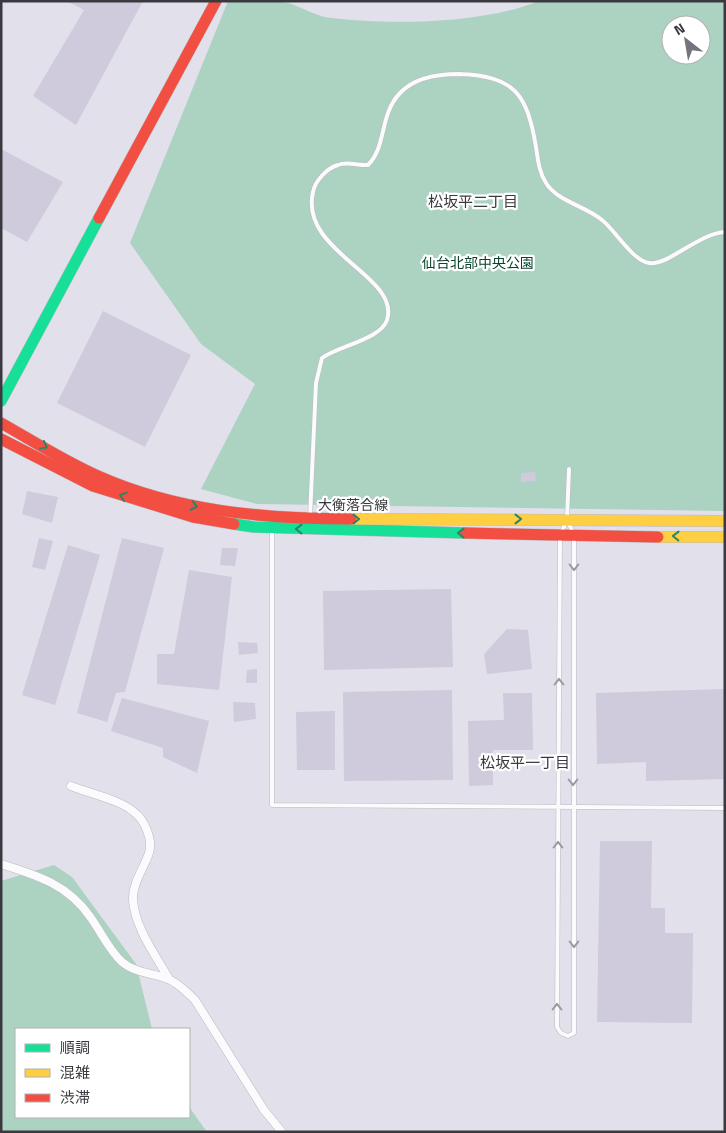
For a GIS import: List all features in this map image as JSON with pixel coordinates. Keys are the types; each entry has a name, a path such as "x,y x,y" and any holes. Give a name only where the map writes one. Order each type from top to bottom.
{"main road":[{"path":"1,401 216,1"},
{"name":"大衡落合線","path":"1,423 98,476 145,493 194,506 252,516 310,520 725,521"},
{"name":"大衡落合線","path":"1,439 93,486 142,503 193,517 272,529 560,536 725,537"}],"street":[{"path":"71,786 134,812 144,825 149,838 149,852 138,877 132,899 140,928 169,979 195,1000 264,1110 282,1132"},
{"path":"1,864 50,880 65,889 90,916 110,949 122,962 138,971 169,979"}],"lane":[{"path":"310,520 316,383 322,358 339,348 381,330 387,321 388,311 380,288 336,252 322,232 315,219 311,200 314,185 327,171 338,165 368,164 375,158 384,121 390,108 400,93 416,81 437,76 475,75 493,77 512,87 524,104 529,117 541,174 547,185 554,193 596,214 638,258 647,263 663,260 705,237 725,232"},
{"path":"567,520 574,536 574,1033 568,1036 561,1033 557,1027 560,536 567,520 569,468"},
{"path":"272,529 272,806 725,808"}],"green space":[{"name":"仙台北部中央公園","path":"228,1 288,3 320,16 331,18 409,22 437,21 491,14 516,9 539,1 725,1 725,511 257,504 201,489 255,384 201,344 130,243"},
{"path":"54,865 72,877 136,964 152,1028 15,1028 15,1118 190,1118 190,1108 207,1132 1,1132 1,881"}],"building":[{"path":"67,1 143,1 76,125 33,96 84,10"},
{"path":"1,149 63,182 27,242 1,228"},
{"path":"103,311 191,355 145,447 57,403"},
{"path":"535,472 536,481 521,482 521,473"},
{"path":"27,491 58,497 52,523 22,514"},
{"path":"39,538 53,541 45,570 32,567"},
{"path":"122,538 164,548 125,692 116,693 107,722 77,713"},
{"path":"68,545 100,555 55,705 22,695"},
{"path":"222,548 238,548 235,566 220,565"},
{"path":"189,570 232,577 219,690 157,684 157,654 174,654"},
{"path":"451,589 453,667 324,670 323,591"},
{"path":"507,629 528,630 532,669 487,674 484,654"},
{"path":"238,642 257,643 258,653 239,655"},
{"path":"257,669 257,683 246,683 247,670"},
{"path":"725,689 725,779 646,781 646,762 597,764 596,693"},
{"path":"452,690 453,780 344,781 343,692"},
{"path":"503,693 532,693 533,750 493,750 493,785 469,786 468,721 504,720"},
{"path":"122,698 209,721 197,773 163,757 163,748 111,731"},
{"path":"233,702 255,703 256,719 234,722"},
{"path":"335,711 335,770 297,770 296,712"},
{"path":"600,841 652,841 651,908 665,908 665,933 693,933 692,1023 597,1022"}],"traffic: fast":[{"path":"1,401 99,218"},
{"path":"234,524 254,527 465,533"}],"traffic: slow":[{"path":"351,519 725,521"},
{"path":"658,537 725,537"}],"traffic: jam":[{"path":"99,218 216,1"},
{"path":"1,423 85,470 128,488 159,497 221,511 254,515 351,519"},
{"path":"1,439 93,486 193,517 234,524"},
{"path":"465,533 658,537"}],"district":[{"name":"松坂平二丁目","path":"473,201"},
{"name":"松坂平一丁目","path":"525,762"}]}
